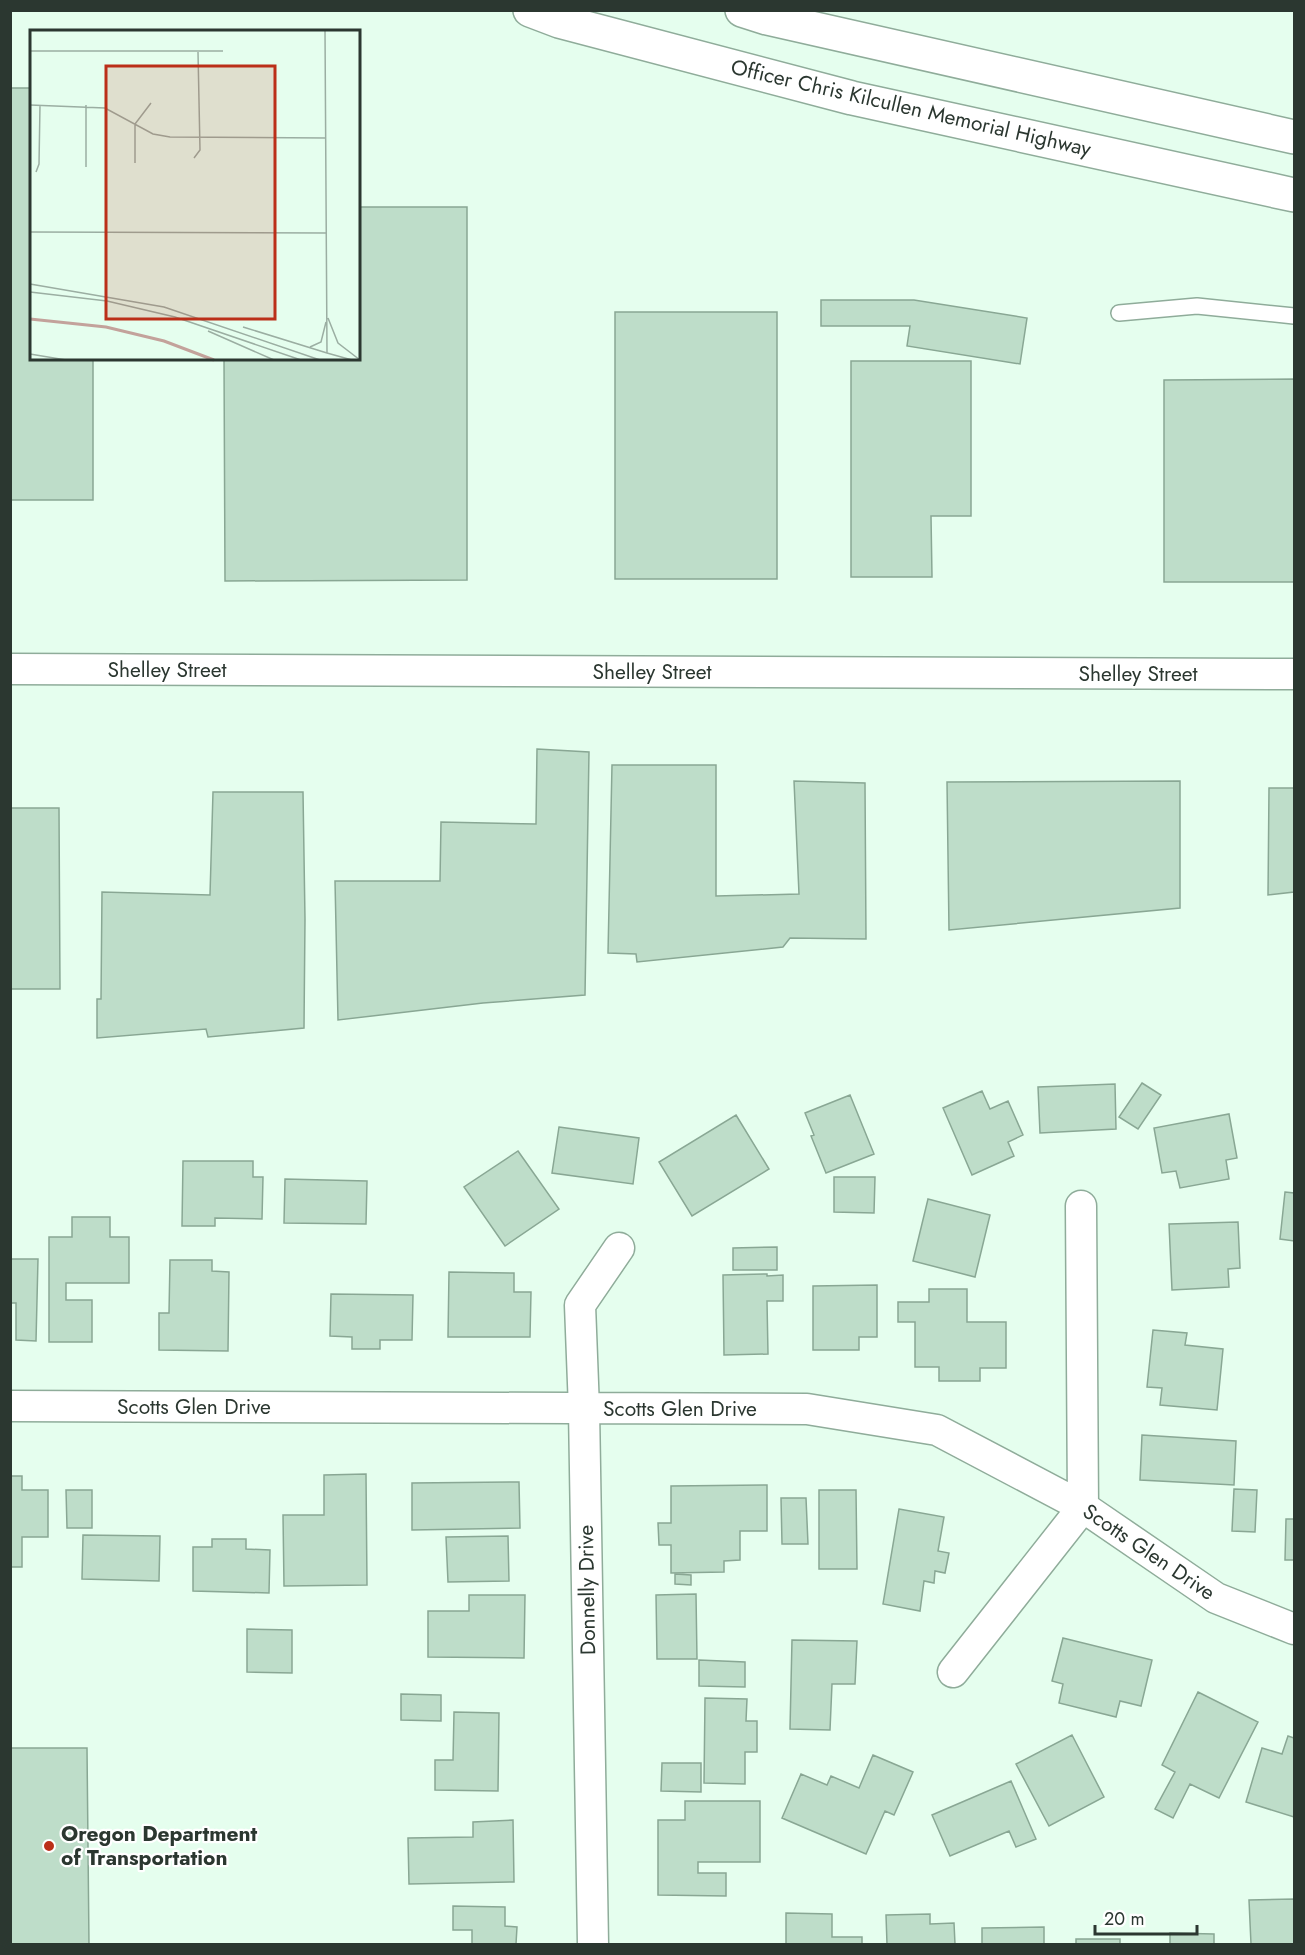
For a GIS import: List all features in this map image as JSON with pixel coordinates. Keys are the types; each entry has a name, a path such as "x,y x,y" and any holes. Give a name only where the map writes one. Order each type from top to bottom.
{"highway":[{"name":"Officer Chris Kilcullen Memorial Highway","path":"512,10 545,16 852,98 1294,195"},
{"path":"753,13 1294,137"}],"street":[{"name":"Shelley Street","path":"10,669 1294,674"},
{"path":"953,1672 1083,1507 1081,1206"},
{"name":"Donnelly Drive","path":"592,1944 584,1409 580,1305 619,1248"},
{"name":"Scotts Glen Drive","path":"10,1406 807,1409 937,1430 1083,1507 1216,1598 1294,1629"}],"lane":[{"path":"1119,313 1197,306 1294,316"}],"building":[{"path":"10,88 30,88 30,360 93,360 93,500 10,500"},
{"path":"360,207 467,207 467,580 225,581 224,360 360,360"},
{"path":"821,300 914,300 1027,318 1020,364 907,346 910,326 821,326"},
{"path":"615,312 777,312 777,579 615,579"},
{"path":"851,361 971,361 971,516 931,516 932,577 851,577"},
{"path":"1294,379 1294,582 1164,582 1164,380"},
{"path":"537,749 589,752 585,995 483,1003 338,1020 335,881 440,881 441,822 536,824"},
{"path":"612,765 716,765 716,896 799,894 794,781 865,783 866,939 790,938 783,947 637,962 636,954 608,953"},
{"path":"1180,781 1180,908 949,930 947,782"},
{"path":"1269,788 1294,788 1294,892 1268,895"},
{"path":"213,792 303,792 304,1028 208,1037 206,1029 97,1038 97,999 101,999 102,892 210,895"},
{"path":"10,808 59,808 60,989 10,989"},
{"path":"1142,1083 1161,1095 1138,1129 1119,1117"},
{"path":"1115,1084 1116,1129 1040,1133 1038,1087"},
{"path":"982,1091 990,1109 1008,1101 1023,1135 1008,1142 1014,1156 972,1175 943,1108"},
{"path":"850,1095 874,1154 826,1173 811,1136 814,1135 805,1113"},
{"path":"1229,1114 1237,1158 1226,1160 1229,1179 1180,1188 1176,1171 1162,1173 1154,1128"},
{"path":"736,1115 769,1169 692,1216 659,1162"},
{"path":"559,1127 639,1138 633,1184 552,1173"},
{"path":"518,1151 559,1209 505,1246 464,1187"},
{"path":"183,1161 253,1161 253,1177 263,1177 262,1219 215,1218 215,1226 182,1226"},
{"path":"834,1177 875,1177 874,1213 834,1212"},
{"path":"285,1179 367,1181 366,1224 284,1223"},
{"path":"1285,1192 1294,1193 1294,1241 1280,1239"},
{"path":"928,1199 990,1215 975,1277 913,1261"},
{"path":"72,1217 110,1217 110,1237 129,1237 129,1283 66,1283 66,1300 92,1300 92,1342 49,1342 49,1237 72,1237"},
{"path":"1238,1222 1240,1268 1228,1269 1229,1287 1172,1290 1169,1224"},
{"path":"777,1247 777,1270 733,1270 733,1248"},
{"path":"10,1259 38,1259 36,1341 16,1340 16,1303 10,1303"},
{"path":"170,1260 212,1260 212,1271 229,1272 228,1351 159,1350 159,1313 169,1313"},
{"path":"449,1272 514,1273 514,1292 531,1292 530,1337 448,1337"},
{"path":"767,1274 767,1276 783,1275 783,1301 767,1301 768,1354 724,1355 723,1275"},
{"path":"877,1285 877,1337 859,1337 859,1350 813,1350 813,1286"},
{"path":"929,1289 967,1289 967,1322 1006,1322 1006,1368 980,1368 980,1381 939,1381 939,1367 915,1367 915,1322 898,1322 898,1302 929,1302"},
{"path":"331,1294 413,1295 412,1340 380,1340 380,1349 352,1349 352,1337 330,1336"},
{"path":"1153,1330 1187,1333 1185,1345 1223,1349 1217,1410 1160,1405 1162,1388 1147,1387"},
{"path":"1142,1435 1236,1441 1234,1485 1140,1480"},
{"path":"366,1474 367,1585 284,1586 283,1515 324,1515 324,1475"},
{"path":"10,1476 22,1476 22,1490 48,1490 48,1537 22,1537 22,1567 10,1567"},
{"path":"519,1482 520,1528 412,1530 412,1483"},
{"path":"767,1485 767,1531 740,1531 740,1560 724,1561 724,1572 671,1573 671,1545 659,1545 658,1523 671,1523 671,1486"},
{"path":"1234,1489 1257,1490 1255,1532 1232,1531"},
{"path":"66,1490 92,1490 92,1528 67,1528"},
{"path":"819,1490 856,1490 857,1569 819,1569"},
{"path":"781,1498 806,1498 808,1544 782,1544"},
{"path":"899,1509 944,1517 938,1551 949,1553 945,1573 935,1571 934,1583 924,1581 920,1611 883,1604"},
{"path":"1286,1519 1294,1519 1294,1560 1285,1560"},
{"path":"83,1535 160,1536 159,1581 82,1579"},
{"path":"508,1536 509,1581 448,1582 446,1537"},
{"path":"212,1539 246,1539 246,1549 270,1550 269,1593 193,1591 193,1547 212,1547"},
{"path":"675,1574 691,1575 691,1585 675,1584"},
{"path":"696,1594 697,1659 657,1659 656,1595"},
{"path":"469,1595 525,1595 524,1658 428,1657 428,1611 469,1611"},
{"path":"247,1629 292,1630 292,1673 247,1672"},
{"path":"1063,1638 1152,1660 1141,1706 1120,1701 1116,1717 1059,1703 1063,1684 1052,1681"},
{"path":"792,1640 857,1641 855,1684 832,1684 830,1730 790,1729"},
{"path":"699,1660 745,1662 745,1687 699,1686"},
{"path":"1198,1692 1258,1722 1219,1798 1190,1784 1173,1818 1155,1809 1175,1772 1162,1765"},
{"path":"401,1694 441,1695 441,1721 401,1720"},
{"path":"705,1698 747,1699 746,1721 757,1721 757,1752 745,1752 745,1784 704,1783"},
{"path":"454,1712 499,1713 498,1791 435,1790 435,1760 453,1760"},
{"path":"1072,1735 1104,1797 1049,1826 1016,1764"},
{"path":"1288,1736 1294,1738 1294,1817 1246,1802 1262,1748 1282,1754"},
{"name":"Oregon Department of Transportation","path":"10,1748 87,1748 89,1944 10,1944"},
{"path":"873,1755 913,1772 894,1815 885,1811 866,1854 782,1818 801,1774 827,1785 831,1776 859,1788"},
{"path":"662,1763 701,1763 701,1792 661,1791"},
{"path":"1011,1781 1036,1839 1016,1847 1009,1831 950,1856 932,1815"},
{"path":"685,1801 760,1801 760,1862 698,1862 698,1873 726,1873 726,1896 658,1895 658,1820 685,1820"},
{"path":"513,1820 514,1882 409,1884 408,1838 473,1837 473,1822"},
{"path":"1294,1899 1294,1944 1251,1944 1249,1900"},
{"path":"453,1906 505,1907 505,1926 517,1927 516,1944 472,1944 472,1930 453,1930"},
{"path":"786,1913 832,1914 832,1937 862,1937 862,1944 786,1944"},
{"path":"930,1914 930,1924 954,1923 955,1944 887,1944 886,1915"},
{"path":"1044,1927 1044,1944 982,1944 982,1928"},
{"path":"1170,1933 1214,1934 1214,1944 1170,1944"},
{"path":"1076,1939 1120,1939 1120,1944 1076,1944"}],"place":[{"name":"Oregon Department of Transportation","path":"49,1846"}]}
